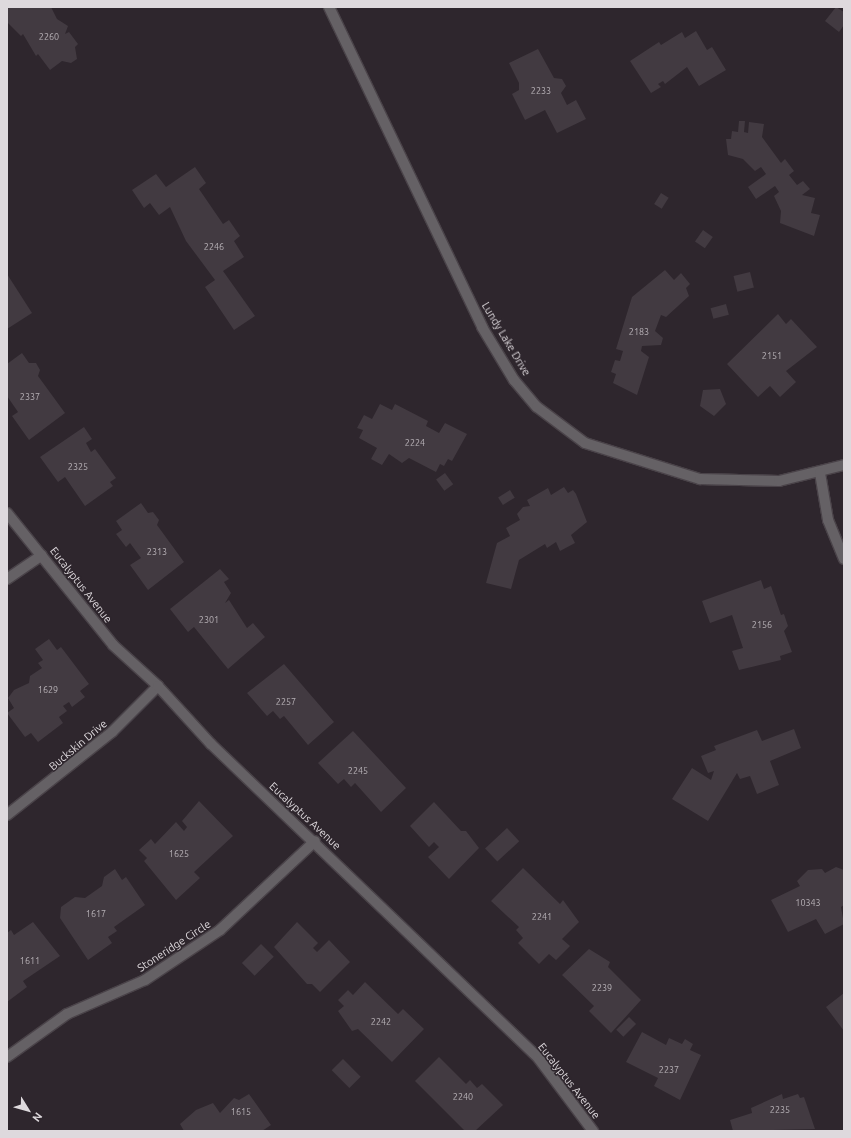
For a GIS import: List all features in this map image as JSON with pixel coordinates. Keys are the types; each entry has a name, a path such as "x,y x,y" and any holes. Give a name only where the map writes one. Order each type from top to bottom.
{"street":[{"name":"Lundy Lake Drive","path":"329,7 482,327 514,380 537,407 585,444 700,479 779,481 820,473 844,465"},
{"path":"820,473 828,520 844,559"},
{"name":"Eucalyptus Avenue","path":"7,513 113,645 158,686 211,744 315,841 539,1059 593,1131"},
{"path":"7,579 42,555"},
{"name":"Buckskin Drive","path":"7,815 112,732 158,686"},
{"name":"Stoneridge Circle","path":"7,1057 67,1014 145,980 220,930 315,841"}],"building":[{"path":"7,7 51,7 57,19 68,26 65,34 69,32 78,44 75,47 77,59 71,63 62,61 50,70 38,54 36,56 23,34 21,36 7,22"},
{"path":"836,7 844,12 844,25 839,32 825,21"},
{"path":"696,31 707,50 712,47 726,70 699,86 687,67 665,84 663,81 658,84 661,87 651,93 630,61 659,42 661,45 682,32 685,38"},
{"path":"538,49 554,78 562,79 566,86 561,93 567,105 576,100 586,119 557,133 545,110 525,120 512,94 519,90 519,83 509,63"},
{"path":"739,121 745,121 744,132 748,133 749,122 764,124 762,137 781,163 785,159 794,171 789,175 797,185 803,181 810,189 802,195 815,198 811,213 820,215 814,236 780,223 781,211 774,196 779,192 775,186 756,199 748,187 766,174 761,167 755,171 743,159 728,155 726,139 731,139 732,131 738,132"},
{"path":"195,167 206,183 199,189 223,224 229,220 240,236 234,241 244,257 223,271 255,316 234,330 205,287 215,280 186,241 170,207 159,215 150,203 144,208 132,190 156,174 166,187"},
{"path":"661,193 669,198 662,209 654,204"},
{"path":"703,230 713,237 705,248 695,241"},
{"path":"665,270 674,280 681,273 690,284 686,288 689,296 666,317 661,315 655,331 663,338 661,345 642,346 641,351 649,357 637,395 613,383 616,374 611,372 615,360 620,361 623,351 616,349 632,297"},
{"path":"750,272 754,288 737,292 734,276"},
{"path":"7,274 32,313 7,329"},
{"path":"726,304 729,315 713,319 711,308"},
{"path":"778,314 786,324 791,319 817,347 786,371 796,382 780,397 770,386 758,397 727,364"},
{"path":"22,353 29,363 36,363 40,370 38,376 65,413 29,440 12,416 18,412 7,396 7,364"},
{"path":"720,389 726,404 714,416 700,406 703,390"},
{"path":"380,404 392,410 395,404 428,421 426,426 439,433 445,423 467,434 452,461 448,459 444,466 440,464 436,472 409,458 402,463 389,454 382,465 371,459 377,448 359,438 363,430 357,428 364,415 372,419"},
{"path":"84,427 92,439 86,443 91,452 95,449 116,478 110,482 113,486 85,506 65,477 58,482 40,457"},
{"path":"445,473 453,484 444,491 436,479"},
{"path":"564,487 568,493 573,490 576,494 587,522 571,535 575,543 560,551 556,542 547,548 545,544 519,560 511,589 486,583 497,543 510,536 506,528 520,520 517,514 523,507 530,506 527,500 548,488 551,495"},
{"path":"510,490 515,498 503,505 498,497"},
{"path":"141,503 148,513 153,512 159,520 157,525 184,562 148,590 130,565 141,558 130,543 126,547 116,534 122,530 116,521"},
{"path":"220,569 229,579 224,582 231,593 225,603 229,600 247,628 253,623 265,637 228,669 194,627 188,632 170,609"},
{"path":"761,580 764,589 771,586 781,615 784,614 788,626 784,631 792,652 780,656 781,660 739,670 732,651 743,648 732,615 710,623 702,601"},
{"path":"49,639 57,650 61,647 89,684 80,691 85,697 72,707 69,702 63,706 67,711 59,717 63,723 38,742 31,733 25,737 7,713 14,708 8,698 14,690 29,683 30,676 42,668 38,663 43,660 35,649"},
{"path":"284,664 334,722 308,745 284,716 280,719 273,711 267,716 247,693"},
{"path":"794,729 801,748 770,761 779,785 757,794 750,776 740,779 737,773 708,821 672,799 692,768 711,780 714,771 708,773 701,756 716,750 714,746 757,730 762,741"},
{"path":"353,731 406,788 381,812 355,783 351,787 344,779 338,784 318,763"},
{"path":"199,801 233,836 194,872 200,878 176,900 144,861 147,858 139,850 151,839 155,844 176,822 184,831 187,827 182,821"},
{"path":"434,802 461,831 466,831 479,848 449,879 428,857 439,847 434,842 429,847 410,826"},
{"path":"507,828 519,841 497,862 485,848"},
{"path":"836,867 844,870 844,905 841,907 844,924 825,934 816,919 788,932 771,900 800,886 797,881 808,870 822,869 825,873"},
{"path":"523,868 560,904 563,900 579,922 562,939 570,946 556,960 549,954 539,964 518,943 523,938 516,930 519,927 491,901"},
{"path":"115,869 122,880 126,877 145,905 114,927 117,931 108,937 112,943 88,960 60,918 61,907 75,897 85,898 102,886 104,877"},
{"path":"33,922 60,956 23,981 27,987 7,1002 7,933 11,930 14,935"},
{"path":"297,922 318,943 313,948 317,952 329,940 350,962 320,992 312,984 307,984 274,947"},
{"path":"261,944 274,957 255,976 242,963"},
{"path":"589,949 610,962 608,967 641,1000 611,1033 589,1011 594,1006 562,975"},
{"path":"365,982 398,1014 403,1009 424,1029 392,1062 358,1029 352,1031 338,1011 344,1006 338,1000 348,990 353,995"},
{"path":"844,993 844,1031 826,1007"},
{"path":"629,1017 636,1024 623,1037 616,1030"},
{"path":"642,1032 666,1045 669,1038 682,1044 685,1039 693,1044 690,1050 701,1055 680,1100 654,1086 658,1078 626,1062"},
{"path":"439,1057 466,1084 470,1080 477,1088 482,1084 503,1105 475,1131 465,1131 415,1081"},
{"path":"343,1059 361,1077 349,1088 332,1070"},
{"path":"249,1094 271,1125 262,1131 184,1131 180,1124 196,1110 213,1103 220,1113 234,1098 239,1100"},
{"path":"782,1094 783,1099 798,1094 800,1098 804,1097 815,1129 733,1131 730,1120 752,1113 751,1108"}]}
